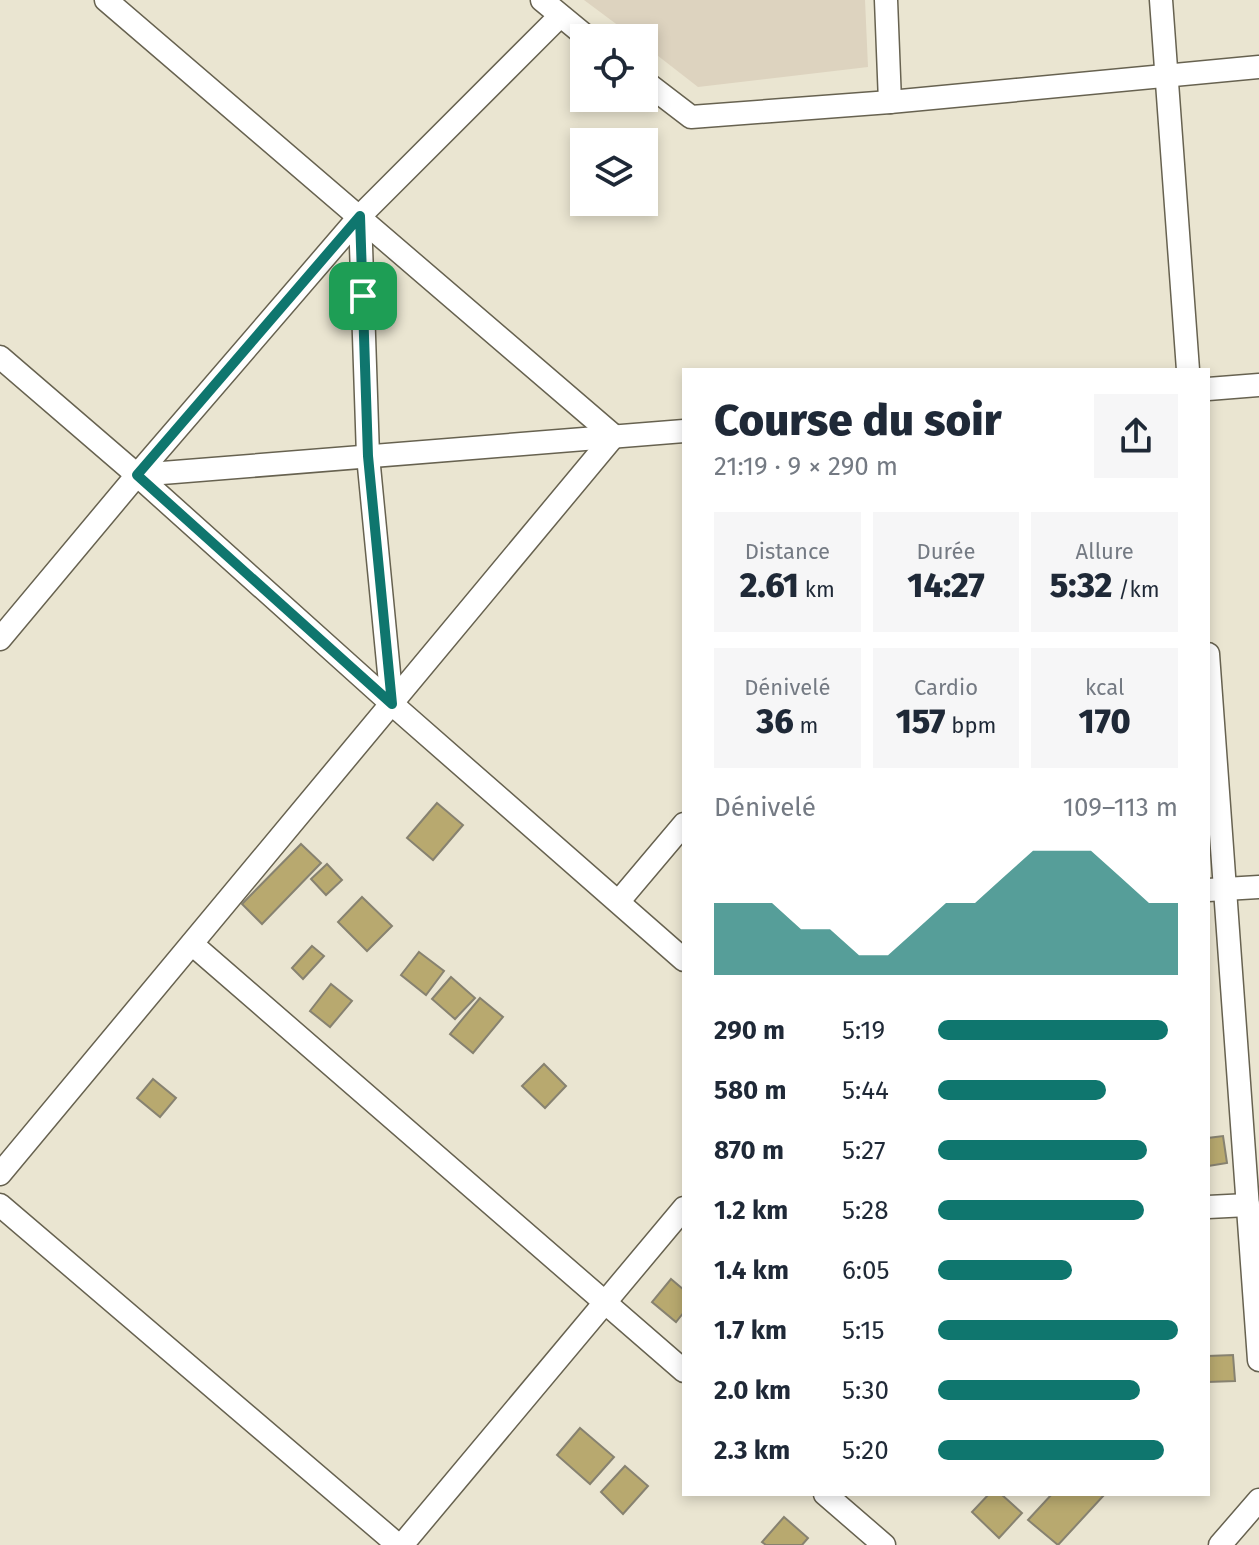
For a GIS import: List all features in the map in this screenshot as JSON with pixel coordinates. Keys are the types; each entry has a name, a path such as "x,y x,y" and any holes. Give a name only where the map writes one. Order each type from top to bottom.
{"street":[{"path":"106,0 614,436"},
{"path":"542,0 570,24"},
{"path":"886,0 890,102"},
{"path":"1161,0 1188,368"},
{"path":"0,639 360,216 560,16"},
{"path":"658,92 691,117 890,102 1259,67"},
{"path":"360,216 368,456 392,704"},
{"path":"0,357 682,958"},
{"path":"1210,389 1259,385"},
{"path":"137,475 682,431"},
{"path":"0,1174 614,436"},
{"path":"1210,707 1216,890 1248,1205 1259,1360"},
{"path":"619,901 682,826"},
{"path":"1216,890 1259,887"},
{"path":"192,944 682,1369"},
{"path":"0,1205 400,1545 682,1210"},
{"path":"1210,1207 1248,1205"},
{"path":"835,1497 884,1545"},
{"path":"1220,1545 1259,1500"}],"shaded area":[{"path":"584,0 865,0 868,67 698,87 658,56 658,24 616,24"}],"building":[{"path":"437,803 463,825 433,860 407,838"},
{"path":"301,844 321,863 262,924 242,904"},
{"path":"327,864 342,880 326,895 311,879"},
{"path":"362,897 392,926 367,951 338,922"},
{"path":"312,946 324,956 303,979 292,968"},
{"path":"419,952 444,971 426,995 401,975"},
{"path":"451,977 475,998 455,1019 432,999"},
{"path":"331,984 352,1001 330,1027 310,1011"},
{"path":"480,998 503,1017 473,1053 450,1034"},
{"path":"544,1064 566,1086 545,1108 522,1086"},
{"path":"153,1079 176,1098 160,1117 137,1098"},
{"path":"1223,1136 1227,1163 1210,1166 1210,1138"},
{"path":"671,1279 682,1288 682,1314 676,1322 652,1302"},
{"path":"1233,1355 1235,1381 1210,1382 1210,1356"},
{"path":"580,1428 614,1457 590,1484 557,1455"},
{"path":"625,1466 648,1486 623,1514 601,1492"},
{"path":"987,1496 1003,1496 1022,1513 999,1538 972,1512"},
{"path":"1050,1496 1103,1496 1058,1545 1028,1520"},
{"path":"784,1517 808,1538 802,1545 766,1545 762,1542"}],"route":[{"path":"360,216 363,296 368,456 392,704 137,475 360,216"}]}
